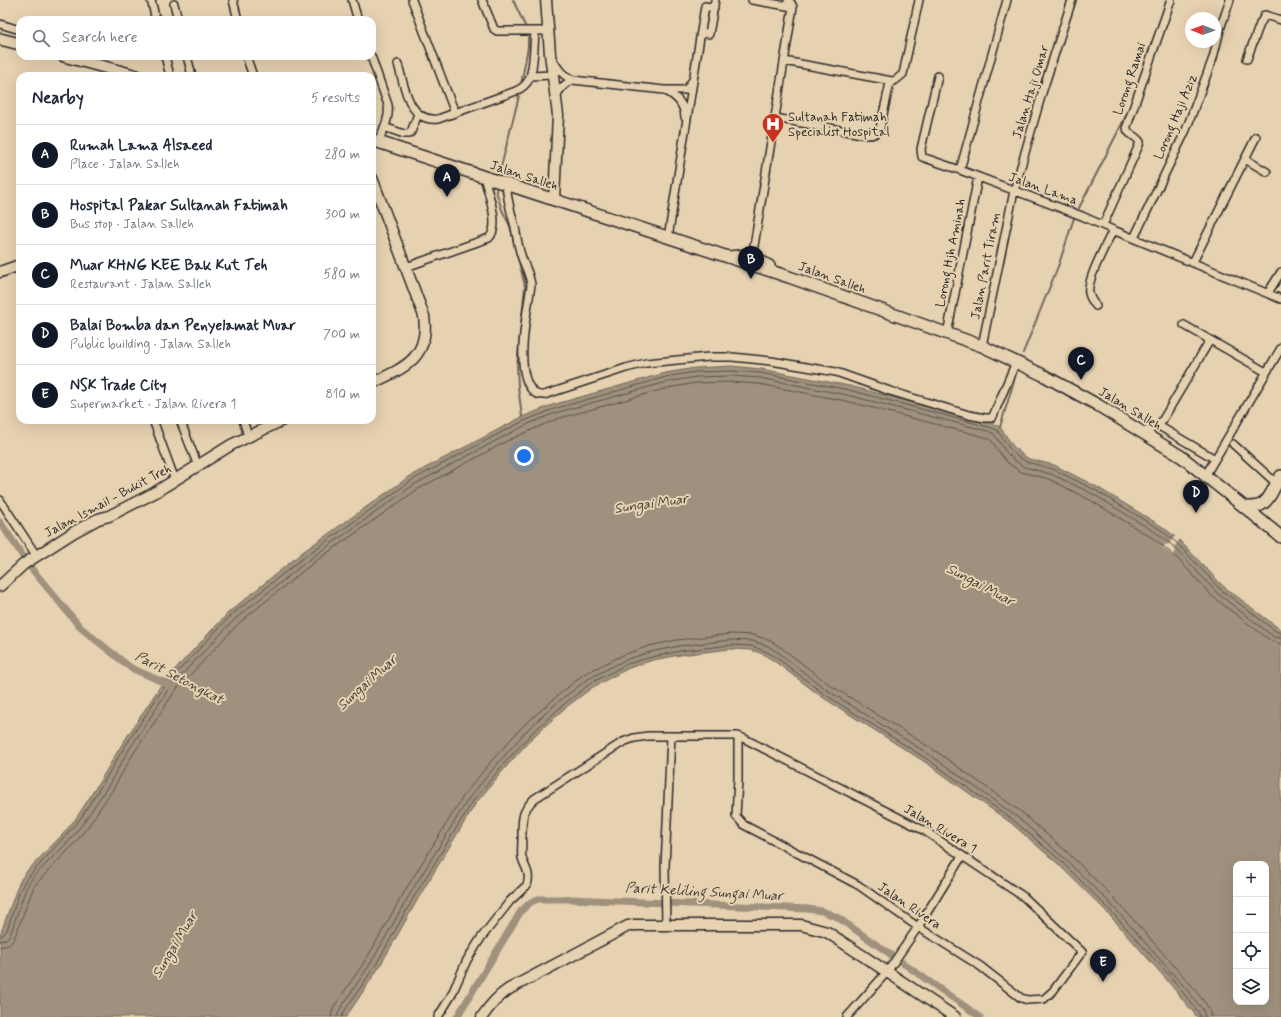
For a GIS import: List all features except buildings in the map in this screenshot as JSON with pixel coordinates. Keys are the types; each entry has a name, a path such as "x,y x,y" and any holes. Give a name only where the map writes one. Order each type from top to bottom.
{"main road":[{"path":"0,38 16,43"},
{"path":"75,60 109,72"},
{"name":"Jalan Salleh","path":"376,144 506,184 782,275 982,346 1043,375 1143,432 1182,457 1281,537"},
{"path":"726,257 746,255 753,252 755,258 782,275"},
{"path":"1245,507 1259,506 1267,499 1279,479"},
{"path":"1267,499 1265,514 1272,530"}],"street":[{"path":"151,0 155,16"},
{"path":"233,0 237,16"},
{"path":"352,0 357,16"},
{"path":"412,0 454,113"},
{"path":"482,0 494,29 497,31 548,31"},
{"path":"546,0 552,75 558,115 554,200"},
{"path":"752,0 778,2 793,7"},
{"path":"753,252 793,7 788,0"},
{"path":"775,118 867,135 873,135 876,133 880,128 888,86 892,81 904,74 919,0"},
{"path":"960,170 1007,0"},
{"name":"Jalan Haji Omar","path":"1014,191 1042,93 1072,0"},
{"name":"Lorong Ramai","path":"1103,225 1140,142 1126,130 1126,126 1170,0"},
{"name":"Lorong Haji Aziz","path":"1134,238 1186,130 1213,58 1221,26 1230,0"},
{"path":"174,4 177,16"},
{"path":"668,238 685,125 694,77 705,33 705,6 714,4"},
{"path":"1247,59 1260,24 1265,15 1281,20"},
{"path":"0,24 16,29"},
{"path":"398,64 411,107 423,117 435,120 516,91 524,86 531,76 535,31"},
{"path":"550,54 558,69 573,80 664,90 686,90 694,77"},
{"path":"166,60 169,72"},
{"path":"188,60 191,72"},
{"path":"247,60 252,72"},
{"path":"372,60 389,112 384,127 376,140"},
{"path":"784,61 892,81"},
{"path":"531,76 552,75"},
{"name":"Jalan Lama","path":"938,76 921,149 922,158 960,170 1082,216 1281,299"},
{"path":"555,98 560,88 573,80"},
{"path":"664,90 679,101 685,114 685,125"},
{"path":"384,127 404,134 409,134 418,114"},
{"path":"1193,262 1256,137"},
{"path":"1245,159 1266,172"},
{"path":"406,267 489,238 492,235 495,221 484,177"},
{"name":"Lorong Hjh Aminah","path":"947,334 978,177"},
{"path":"506,184 508,204 521,257 531,278 522,350 524,374 527,384 536,394 544,395 626,368 646,363 709,357 732,357 778,362 836,372 897,393 969,415 988,418 993,416 1016,362"},
{"path":"376,188 424,316 426,325 424,342 416,357 409,364 398,371 376,381"},
{"name":"Jalan Parit Tiram","path":"982,346 1014,191"},
{"path":"1096,306 1091,300 1089,294 1089,282 1113,230"},
{"path":"0,272 16,266"},
{"path":"1268,294 1281,272"},
{"path":"1184,325 1266,372"},
{"path":"1143,432 1159,426 1210,340"},
{"path":"1205,476 1281,348"},
{"path":"154,424 175,480"},
{"path":"182,424 198,466"},
{"path":"244,424 248,436"},
{"name":"Jalan Ismail - Bukit Treh","path":"0,586 30,560 74,532 154,493 231,445 274,424"},
{"path":"1159,426 1215,459"},
{"path":"1233,444 1279,479"},
{"path":"0,500 30,560"},
{"path":"438,1017 451,996 467,960 481,938 510,901 527,885 528,873 522,856 522,816 527,806 534,799 623,742 634,738 648,736 738,736"},
{"path":"666,925 665,867 671,736"},
{"name":"Jalan Rivera","path":"738,736 736,816 737,819 744,825 858,885 918,928 980,966 1021,998 1028,1000 1044,999 1053,991 1060,980"},
{"name":"Jalan Rivera 1","path":"738,736 925,831 1024,897 1082,952 1060,980"},
{"path":"847,1017 890,968 918,928 962,856"},
{"path":"482,1017 489,1006 509,989 628,926 666,925 801,925 827,932 890,968 955,1017"}],"water":[{"name":"Sungai Muar","path":"731,366 761,369 850,386 991,423 1000,427 1013,446 1029,459 1054,465 1097,487 1163,527 1179,540 1223,586 1281,630 1281,1017 1197,1017 1166,979 1104,909 1057,863 1011,823 928,764 822,697 763,654 751,650 730,649 653,660 629,668 593,687 565,708 533,737 476,803 419,897 380,966 346,1017 0,1017 0,935 21,879 77,817 163,682 229,612 304,551 410,476 522,417 552,405 665,373 695,368"}],"pier":[{"path":"1176,535 1181,538 1173,548 1176,551 1173,555 1163,548 1166,544 1168,545"}],"waterway":[{"path":"513,0 526,28"},
{"path":"1079,208 1129,110 1167,0"},
{"path":"521,85 528,47 528,35"},
{"path":"500,171 520,92"},
{"path":"497,186 496,191 502,210 510,226 525,286 517,366 522,417"},
{"path":"1023,353 1059,264 1074,218"},
{"path":"1000,427 1017,371"},
{"name":"Parit Setongkat","path":"0,522 31,568 81,628 131,668 171,686"},
{"name":"Parit Keliling Sungai Muar","path":"457,1017 521,911 531,902 538,899 808,909 822,911 837,917 980,1017"}],"place":[{"name":"Sultanah Fatimah Specialist Hospital","path":"773,144"},
{"name":"Rumah Lama Alsaeed","path":"447,197"},
{"name":"Hospital Pakar Sultanah Fatimah","path":"751,279"},
{"name":"Muar KHNG KEE Bak Kut Teh","path":"1081,380"},
{"name":"Balai Bomba dan Penyelamat Muar","path":"1196,513"},
{"name":"NSK Trade City","path":"1103,982"}]}
